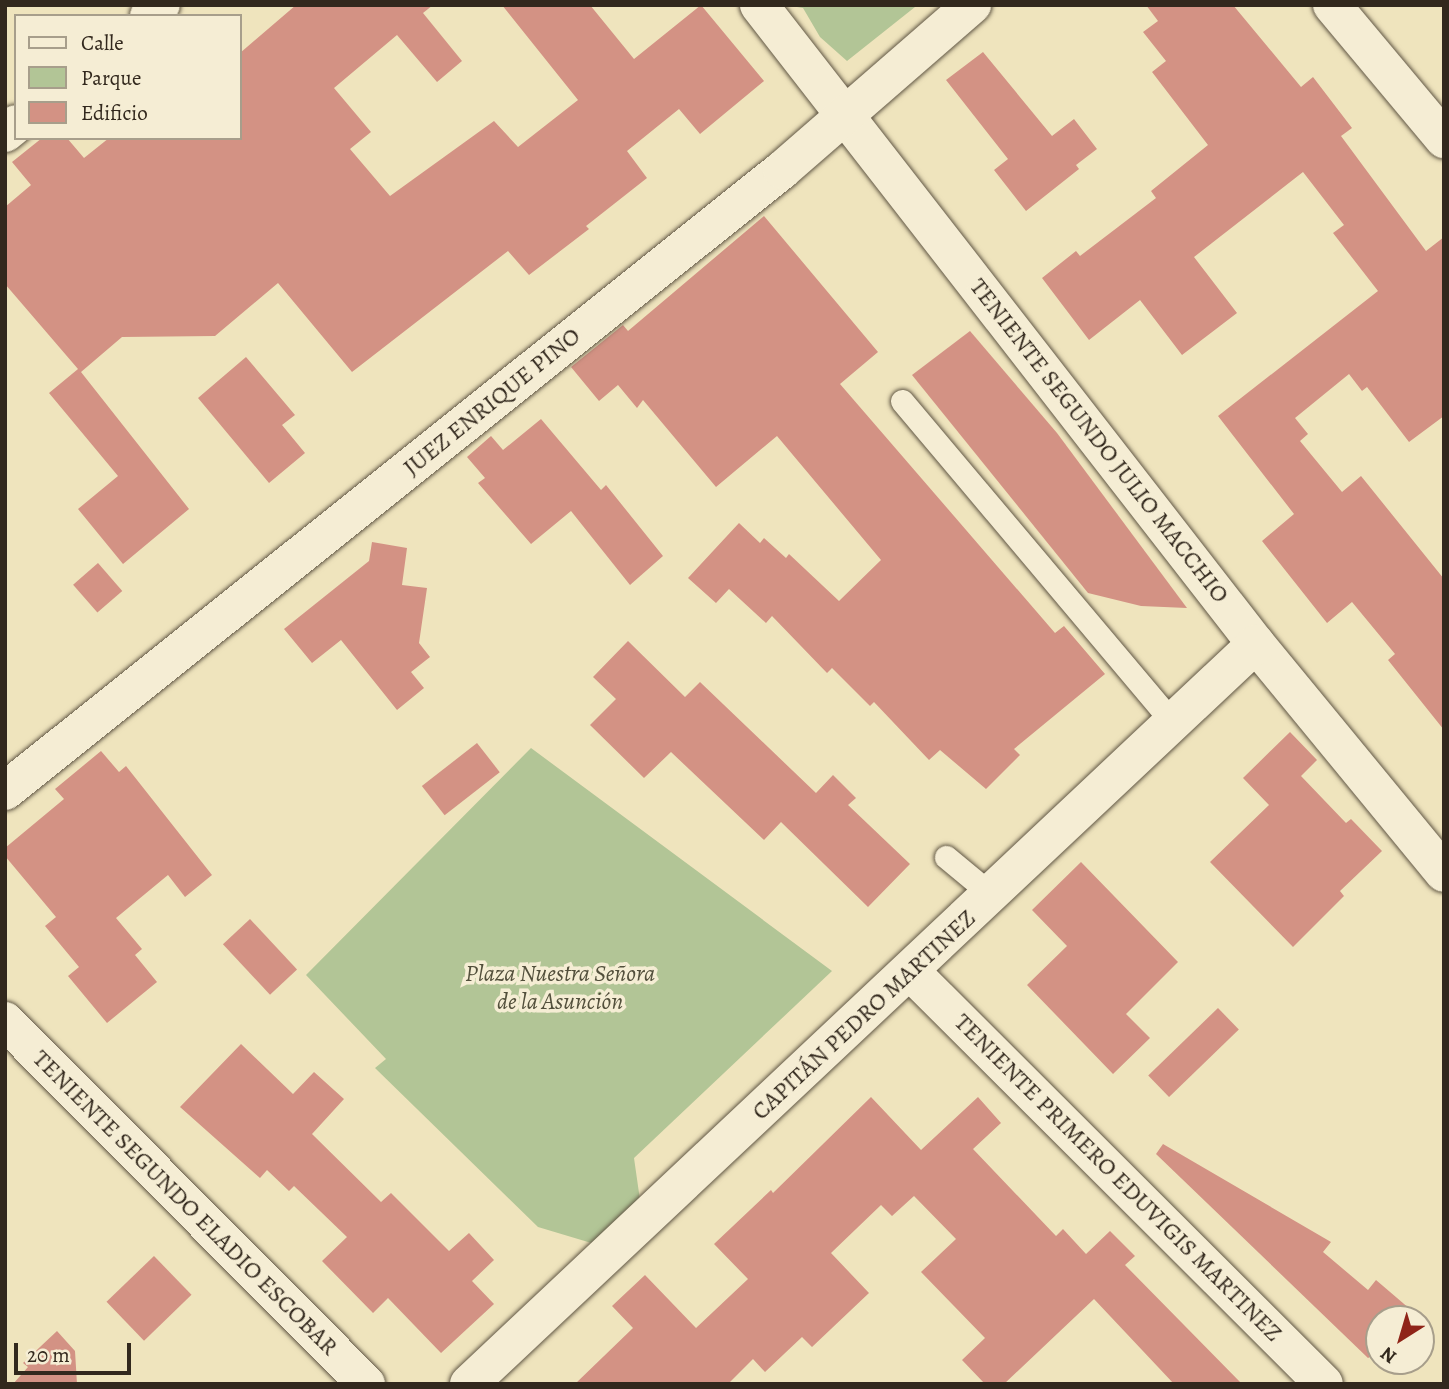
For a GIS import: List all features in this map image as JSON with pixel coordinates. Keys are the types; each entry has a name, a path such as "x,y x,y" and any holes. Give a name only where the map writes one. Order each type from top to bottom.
{"street":[{"name":"TENIENTE SEGUNDO JULIO MACCHIO","path":"759,5 1256,644 1444,873"},
{"name":"JUEZ ENRIQUE PINO","path":"5,791 846,115 972,5"},
{"path":"1332,5 1444,139"},
{"name":"CAPITÁN PEDRO MARTINEZ","path":"469,1384 911,972 1256,644"},
{"name":"TENIENTE PRIMERO EDUVIGIS MARTINEZ","path":"911,972 1324,1384"},
{"name":"TENIENTE SEGUNDO ELADIO ESCOBAR","path":"5,1021 366,1384"}],"lane":[{"path":"902,401 1173,723"},
{"path":"946,856 992,895"}],"green space":[{"path":"785,5 927,5 915,7 847,61 820,37 803,8"},
{"name":"Plaza Nuestra Señora de la Asunción","path":"531,748 832,971 634,1158 641,1207 598,1245 538,1227 375,1068 386,1059 306,975"}],"building":[{"path":"296,5 433,5 423,13 462,61 437,82 397,35 334,88 371,132 350,149 390,196 494,121 518,147 578,100 502,5 590,5 634,59 701,5 764,81 700,134 679,109 627,151 647,178 586,226 589,229 529,275 508,251 352,372 278,283 215,336 122,337 81,372 189,509 123,564 78,509 118,476 49,393 78,369 5,284 5,207 31,185 12,162 40,140 69,140 84,158 106,140 242,140 242,51"},
{"path":"1146,5 1233,5 1301,87 1313,77 1352,128 1341,136 1426,251 1444,237 1444,416 1409,442 1367,387 1362,391 1349,374 1295,418 1308,434 1300,441 1342,492 1361,476 1444,579 1444,730 1388,660 1395,654 1352,602 1327,623 1262,541 1294,514 1218,416 1378,291 1333,233 1344,225 1303,172 1194,257 1237,313 1182,355 1140,300 1089,340 1042,278 1076,251 1080,256 1156,198 1151,191 1208,145 1152,72 1166,61 1143,32 1158,21"},
{"path":"983,52 1052,136 1074,119 1097,149 1076,165 1079,169 1026,211 994,170 1008,159 946,80"},
{"path":"764,216 878,352 840,384 1055,633 1064,626 1105,674 1014,749 1020,755 986,789 940,750 929,760 874,702 870,706 832,668 827,673 772,616 766,623 729,589 716,603 688,578 739,523 760,543 764,538 786,558 789,554 839,601 881,560 777,436 716,487 643,400 637,408 618,385 599,401 571,367 623,325 628,331"},
{"path":"970,331 1057,433 1187,608 1141,606 1088,593 912,375"},
{"path":"246,357 295,415 282,425 305,453 269,483 198,398"},
{"path":"541,419 601,490 606,485 663,556 630,585 571,511 531,544 478,483 485,478 467,457 491,436 503,450"},
{"path":"372,542 407,548 402,585 427,588 419,643 430,657 411,672 424,688 397,710 341,640 312,663 284,629 369,561"},
{"path":"98,563 122,591 97,613 73,585"},
{"path":"628,641 685,697 700,682 816,793 833,775 856,798 848,805 910,864 868,907 781,822 764,840 671,752 644,778 590,725 616,699 593,677"},
{"path":"1290,732 1317,760 1301,776 1346,823 1351,819 1382,851 1340,891 1344,896 1293,947 1210,862 1269,805 1243,778"},
{"path":"477,743 500,772 445,815 422,786"},
{"path":"101,751 119,772 126,766 212,875 185,897 168,875 116,918 142,949 135,955 157,982 107,1023 68,976 79,967 45,926 56,917 5,856 5,848 64,799 55,789"},
{"path":"1081,862 1178,962 1126,1014 1150,1038 1113,1074 1027,985 1067,946 1032,910"},
{"path":"250,919 297,969 270,995 223,944"},
{"path":"1218,1008 1239,1030 1169,1097 1148,1075"},
{"path":"241,1044 293,1094 314,1072 344,1099 312,1134 381,1202 391,1193 449,1251 469,1233 494,1260 472,1281 494,1304 441,1353 388,1298 373,1313 322,1261 347,1237 294,1186 289,1191 267,1170 260,1178 180,1107"},
{"path":"871,1097 921,1150 978,1097 1001,1123 973,1149 1056,1236 1063,1229 1086,1254 1110,1231 1135,1256 1125,1265 1242,1384 1174,1384 1094,1299 1004,1384 985,1384 962,1360 985,1338 921,1272 956,1239 914,1196 892,1216 881,1205 831,1253 869,1293 812,1347 802,1337 765,1372 753,1359 728,1384 575,1384 633,1328 612,1306 645,1275 696,1328 748,1279 714,1244 771,1190 773,1193"},
{"path":"1163,1144 1331,1242 1323,1252 1368,1290 1376,1280 1405,1305 1365,1305 1365,1355 1156,1154"},
{"path":"154,1256 192,1295 144,1341 107,1302"},
{"path":"57,1331 75,1351 77,1384 13,1384 28,1367 23,1363"}]}
